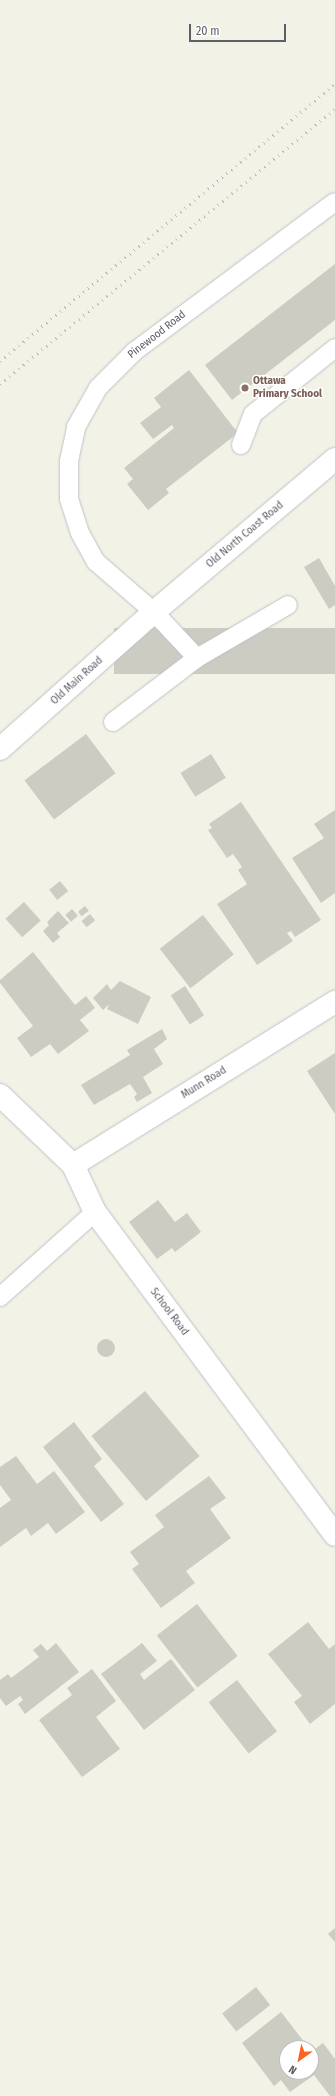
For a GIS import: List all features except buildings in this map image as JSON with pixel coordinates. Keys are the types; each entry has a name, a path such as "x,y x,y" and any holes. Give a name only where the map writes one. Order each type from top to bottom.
{"street":[{"name":"Old North Coast Road","path":"154,612 335,459"},
{"name":"Old Main Road","path":"0,749 154,612"},
{"name":"Munn Road","path":"73,1165 335,1002"},
{"name":"School Road","path":"0,1095 73,1165 95,1212 335,1535"}],"lane":[{"name":"Pinewood Road","path":"197,658 154,612 96,562 80,533 70,499 69,461 76,427 98,388 135,351 335,202"},
{"path":"241,445 253,414 335,348"},
{"path":"113,722 197,658 288,605"},
{"path":"0,1297 95,1212"}],"railway":[{"path":"0,361 335,84"},
{"path":"0,384 335,109"}],"place":[{"name":"Ottawa Primary School","path":"245,388"}]}
